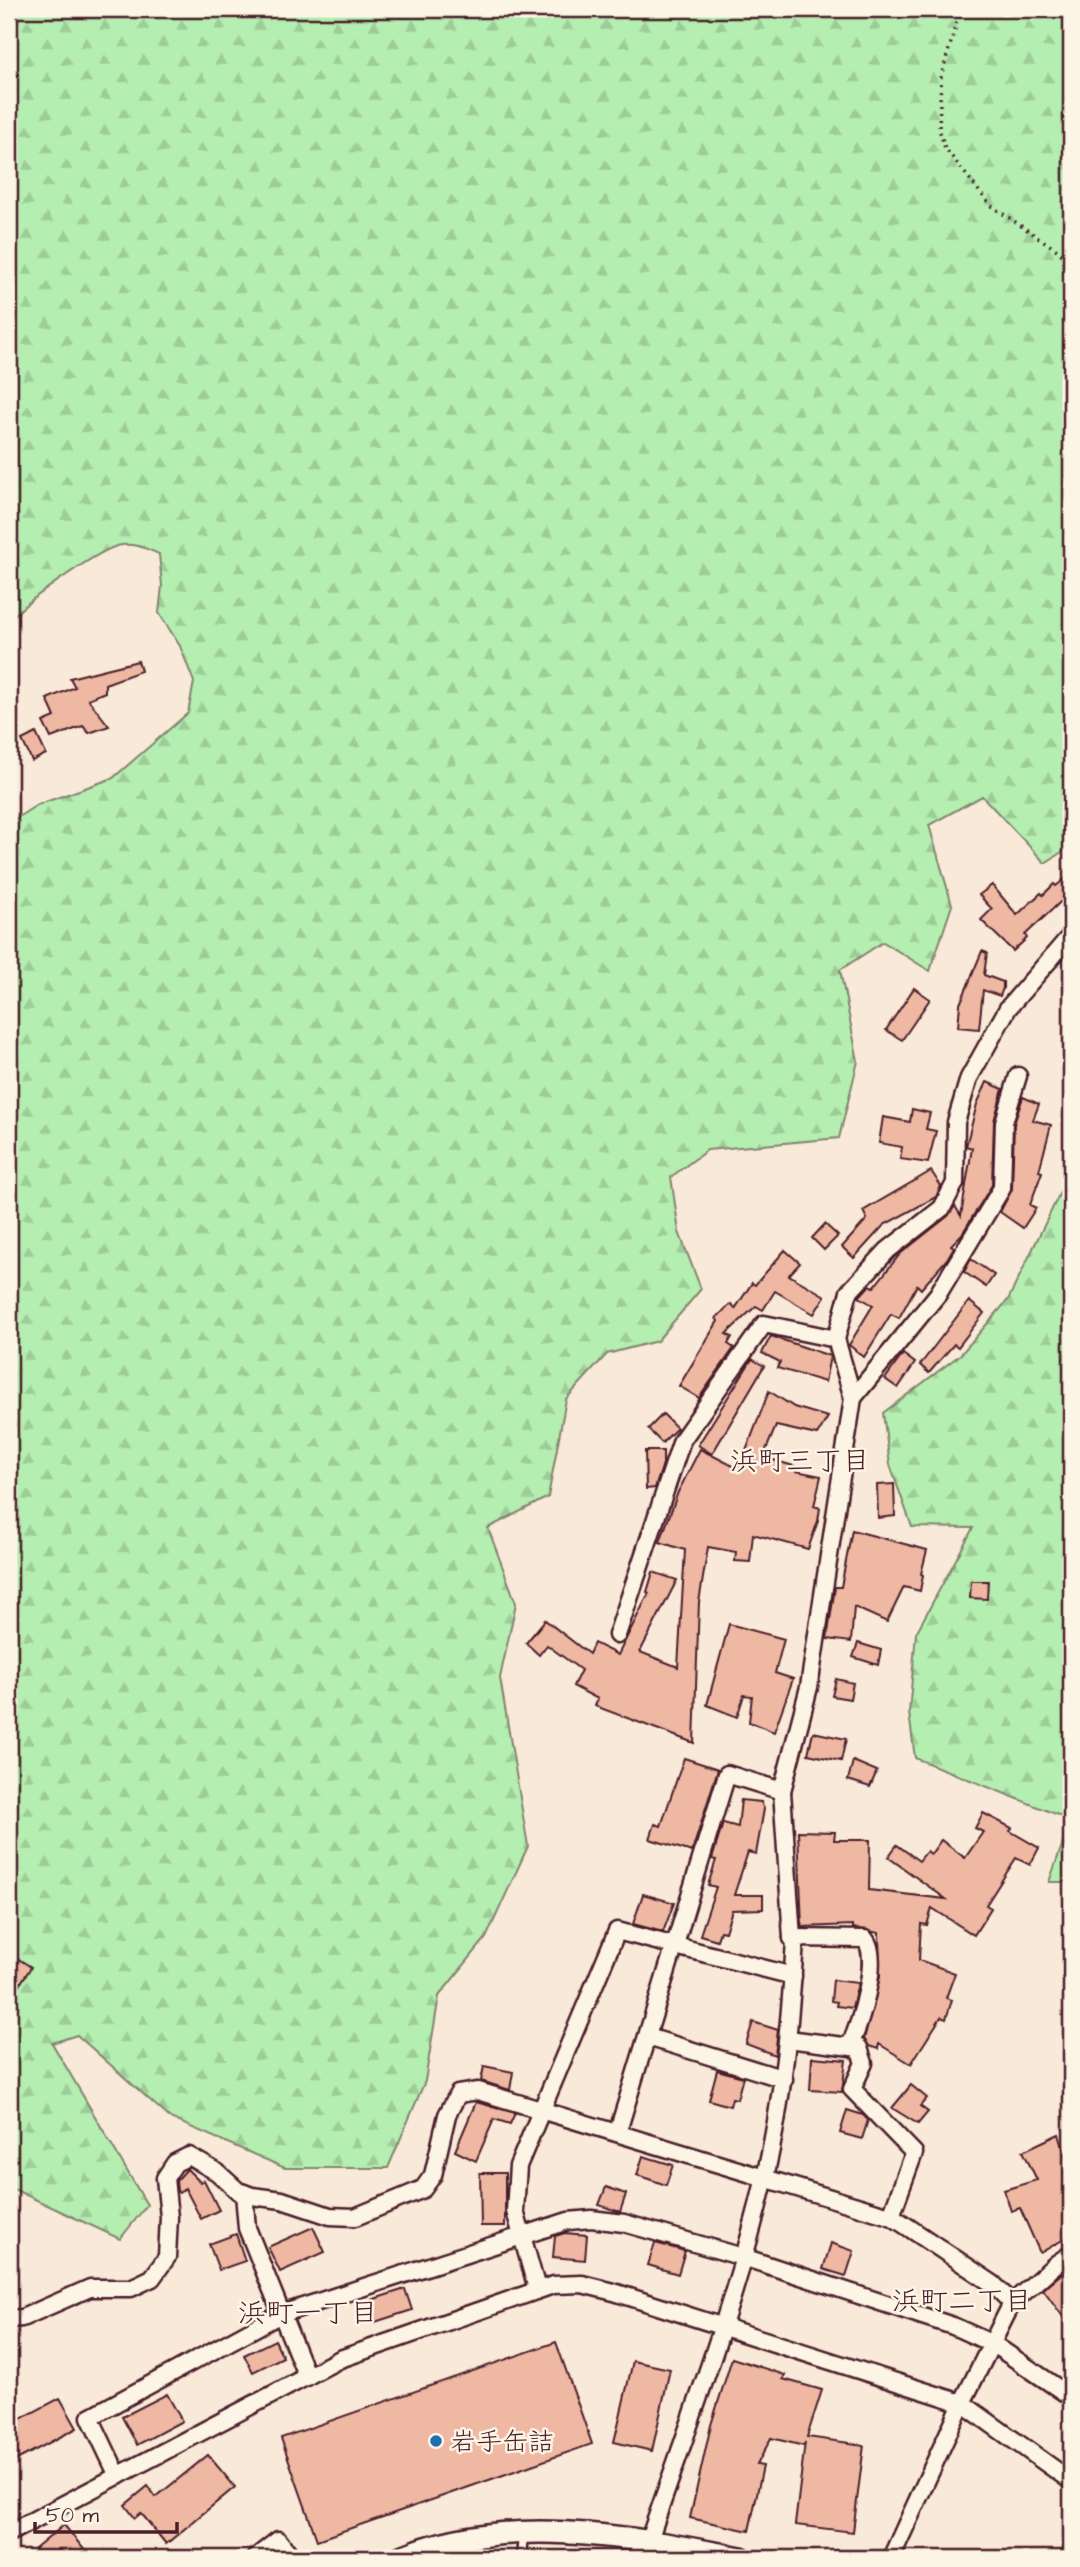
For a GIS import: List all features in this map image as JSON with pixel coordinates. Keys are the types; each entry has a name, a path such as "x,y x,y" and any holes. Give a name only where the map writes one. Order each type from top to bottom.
{"street":[{"path":"649,2540 723,2326 765,2177 784,2079 795,1941 792,1938 782,1791 809,1687 853,1398 836,1339 849,1292 888,1250 942,1208 955,1183 956,1122 969,1079 1008,1008 1071,935"},
{"path":"853,1398 938,1294 1002,1188 1004,1122 1018,1076"},
{"path":"617,1635 682,1440 764,1324 836,1339"},
{"path":"618,2131 727,1774 782,1791"},
{"path":"537,2289 515,2211 517,2173 526,2145 617,1931 793,1976"},
{"path":"792,1938 854,1937 865,1938 869,1944 870,1976 858,2029 850,2045"},
{"path":"648,2037 784,2079"},
{"path":"788,2039 859,2048 864,2063 852,2089 914,2153 891,2216"},
{"path":"9,2319 22,2318 90,2288 131,2288 152,2278 167,2257 169,2217 165,2178 175,2162 189,2156 244,2193 282,2200 330,2216 355,2217 423,2189 433,2175 447,2115 458,2094 478,2091 618,2131 891,2216 993,2284 1012,2303"},
{"path":"244,2193 247,2228 307,2377"},
{"path":"118,2476 89,2417 281,2314 521,2234 568,2221 591,2219 624,2223 743,2257 953,2326 993,2344 1071,2397"},
{"path":"891,2558 962,2403 1012,2303 1071,2254"},
{"path":"9,2533 340,2359 553,2285 582,2284 962,2403 1071,2481"},
{"path":"399,2558 462,2540 523,2532 649,2540 741,2558"},
{"path":"255,2558 278,2540 293,2558"}],"lane":[{"path":"521,2558 523,2532"}],"path":[{"path":"961,9 941,76 939,128 945,148 990,205 1057,250 1071,263"}],"green space":[{"path":"9,9 1071,9 1071,846 1045,863 982,796 929,825 952,905 930,971 883,942 840,970 858,1061 839,1138 707,1150 671,1177 679,1232 701,1289 657,1341 607,1354 566,1399 548,1497 488,1528 516,1603 500,1678 528,1846 486,1938 439,1996 425,2081 388,2168 285,2168 170,2118 77,2035 52,2043 147,2205 120,2239 9,2187 9,823 37,805 113,778 188,713 194,682 180,646 159,613 162,586 159,554 144,548 123,545 107,550 43,591 9,621"},
{"path":"1071,1170 1071,1820 915,1758 909,1713 916,1633 973,1528 912,1527 890,1465 883,1413 961,1354 1008,1300"},
{"path":"1071,1820 1071,1882 1049,1882"}],"building":[{"path":"138,661 141,671 105,684 105,692 88,699 109,726 89,733 83,726 51,738 43,722 55,717 47,699 75,687 70,678"},
{"path":"36,733 46,754 32,761 22,740"},
{"path":"1071,874 1071,892 1025,935 1027,938 1013,951 981,920 992,909 979,895 992,885 1017,915 1041,893 1043,895 1054,884 1056,886"},
{"path":"982,951 987,953 984,975 1003,982 1003,988 1000,996 983,990 979,1029 958,1027 960,1004"},
{"path":"914,988 930,999 902,1040 886,1030"},
{"path":"987,1082 1003,1089 994,1121 992,1185 962,1234 951,1245 954,1247 947,1259 921,1289 917,1285 899,1318 891,1314 864,1357 849,1345 873,1305 859,1297 870,1285 874,1287 900,1254 948,1216 955,1206 961,1216 972,1148 966,1146 977,1104"},
{"path":"1023,1097 1039,1104 1033,1120 1051,1125 1039,1171 1042,1172 1030,1205 1036,1208 1023,1228 1000,1212 1012,1189 1014,1124"},
{"path":"912,1109 930,1113 926,1129 936,1131 928,1163 900,1159 902,1147 879,1143 883,1117 910,1122"},
{"path":"931,1171 941,1186 936,1197 884,1225 854,1258 842,1247 867,1219 863,1211"},
{"path":"825,1224 838,1236 824,1250 812,1238"},
{"path":"785,1250 800,1263 789,1275 825,1296 814,1314 775,1291 763,1310 756,1306 726,1334 732,1337 728,1344 734,1348 699,1398 679,1386 718,1321 716,1318 731,1304 735,1309 752,1283 755,1285"},
{"path":"971,1259 994,1275 986,1287 964,1272"},
{"path":"969,1301 984,1313 958,1347 954,1344 929,1373 920,1365"},
{"path":"771,1336 830,1356 825,1382 777,1368 780,1362 762,1353"},
{"path":"903,1354 915,1363 898,1388 885,1379"},
{"path":"752,1359 764,1366 712,1454 698,1445"},
{"path":"769,1391 794,1407 828,1417 817,1435 776,1426 763,1457 797,1467 796,1471 821,1476 814,1506 820,1508 818,1521 808,1549 753,1534 750,1562 735,1561 736,1552 708,1547 699,1602 694,1743 595,1706 598,1699 573,1686 581,1670 547,1645 539,1655 526,1643 545,1620 589,1654 594,1643 618,1655 649,1593 647,1592 653,1572 677,1580 640,1652 678,1667 685,1550 660,1542 678,1492 700,1449 739,1469"},
{"path":"663,1414 677,1428 662,1443 648,1429"},
{"path":"645,1451 663,1451 663,1464 655,1488 646,1489"},
{"path":"894,1484 895,1516 878,1518 877,1485"},
{"path":"852,1530 927,1550 920,1591 904,1587 887,1622 854,1607 851,1642 827,1639 835,1587 841,1587"},
{"path":"971,1581 988,1581 987,1599 970,1598"},
{"path":"729,1624 784,1639 775,1673 793,1679 774,1732 749,1722 752,1696 744,1695 737,1717 707,1705"},
{"path":"858,1643 881,1650 878,1665 853,1657"},
{"path":"836,1679 853,1683 850,1699 832,1696"},
{"path":"813,1732 846,1739 841,1761 808,1754"},
{"path":"684,1758 718,1769 692,1852 650,1839 655,1824 661,1826"},
{"path":"853,1761 877,1771 870,1787 848,1780"},
{"path":"741,1800 761,1802 764,1809 756,1854 748,1852 734,1895 763,1895 763,1909 732,1910 725,1932 720,1931 717,1940 700,1935 716,1887 708,1885 716,1860 712,1859 723,1823 738,1827"},
{"path":"983,1813 1012,1828 1010,1831 1039,1848 1030,1865 1016,1858 986,1905 991,1908 974,1935 932,1908 927,1925 921,1924 919,1960 955,1973 946,1998 952,2000 946,2019 941,2017 911,2064 879,2044 878,2049 869,2046 864,2039 880,1977 879,1933 853,1928 853,1925 802,1927 798,1831 835,1832 834,1840 870,1840 869,1890 946,1899 888,1857 897,1845 919,1861 927,1851 931,1854 941,1840 965,1858 983,1832 975,1828"},
{"path":"643,1894 674,1903 663,1932 633,1924"},
{"path":"17,1958 31,1967 9,2001 9,1970"},
{"path":"833,1980 858,1983 852,2008 836,2006 837,2002 831,2001"},
{"path":"753,2022 778,2030 775,2055 746,2044"},
{"path":"812,2057 846,2060 842,2092 810,2090"},
{"path":"484,2066 513,2072 510,2090 481,2081"},
{"path":"717,2070 743,2077 737,2099 732,2098 730,2106 709,2100"},
{"path":"911,2085 927,2098 920,2106 928,2112 918,2124 892,2108"},
{"path":"476,2102 515,2113 510,2124 494,2119 476,2161 455,2151"},
{"path":"847,2110 863,2115 868,2120 862,2139 840,2133"},
{"path":"1059,2134 1071,2174 1071,2235 1040,2253 1020,2208 1011,2211 1004,2190 1037,2180 1023,2151"},
{"path":"643,2156 673,2165 666,2185 637,2175"},
{"path":"187,2169 200,2182 204,2180 219,2210 201,2219 185,2188 179,2193 177,2191 176,2181"},
{"path":"480,2173 505,2173 505,2226 481,2226"},
{"path":"606,2187 626,2194 620,2212 599,2205"},
{"path":"313,2227 325,2252 280,2272 268,2247"},
{"path":"565,2233 587,2235 585,2260 553,2257 555,2236"},
{"path":"236,2234 245,2261 219,2270 209,2244"},
{"path":"655,2243 685,2251 678,2274 648,2265"},
{"path":"831,2243 854,2251 846,2276 823,2269"},
{"path":"1071,2266 1071,2328 1043,2289"},
{"path":"405,2289 412,2310 375,2322 368,2301"},
{"path":"275,2340 283,2357 253,2372 244,2355"},
{"name":"岩手缶詰","path":"556,2342 592,2444 317,2540 281,2438"},
{"path":"732,2358 785,2375 783,2379 822,2390 807,2437 864,2445 853,2532 795,2525 805,2442 804,2446 771,2438 757,2465 763,2466 749,2531 690,2518 711,2425"},
{"path":"633,2361 670,2369 652,2451 614,2442"},
{"path":"167,2394 182,2421 137,2445 122,2417"},
{"path":"60,2398 77,2428 9,2464 9,2425"},
{"path":"208,2455 235,2487 166,2544 141,2513 135,2518 125,2505 148,2486 156,2497"},
{"path":"64,2525 91,2558 43,2558 35,2549"}],"place":[{"name":"岩手缶詰","path":"436,2441"}],"district":[{"name":"浜町三丁目","path":"800,1460"},
{"name":"浜町二丁目","path":"962,2300"},
{"name":"浜町一丁目","path":"308,2312"}]}
